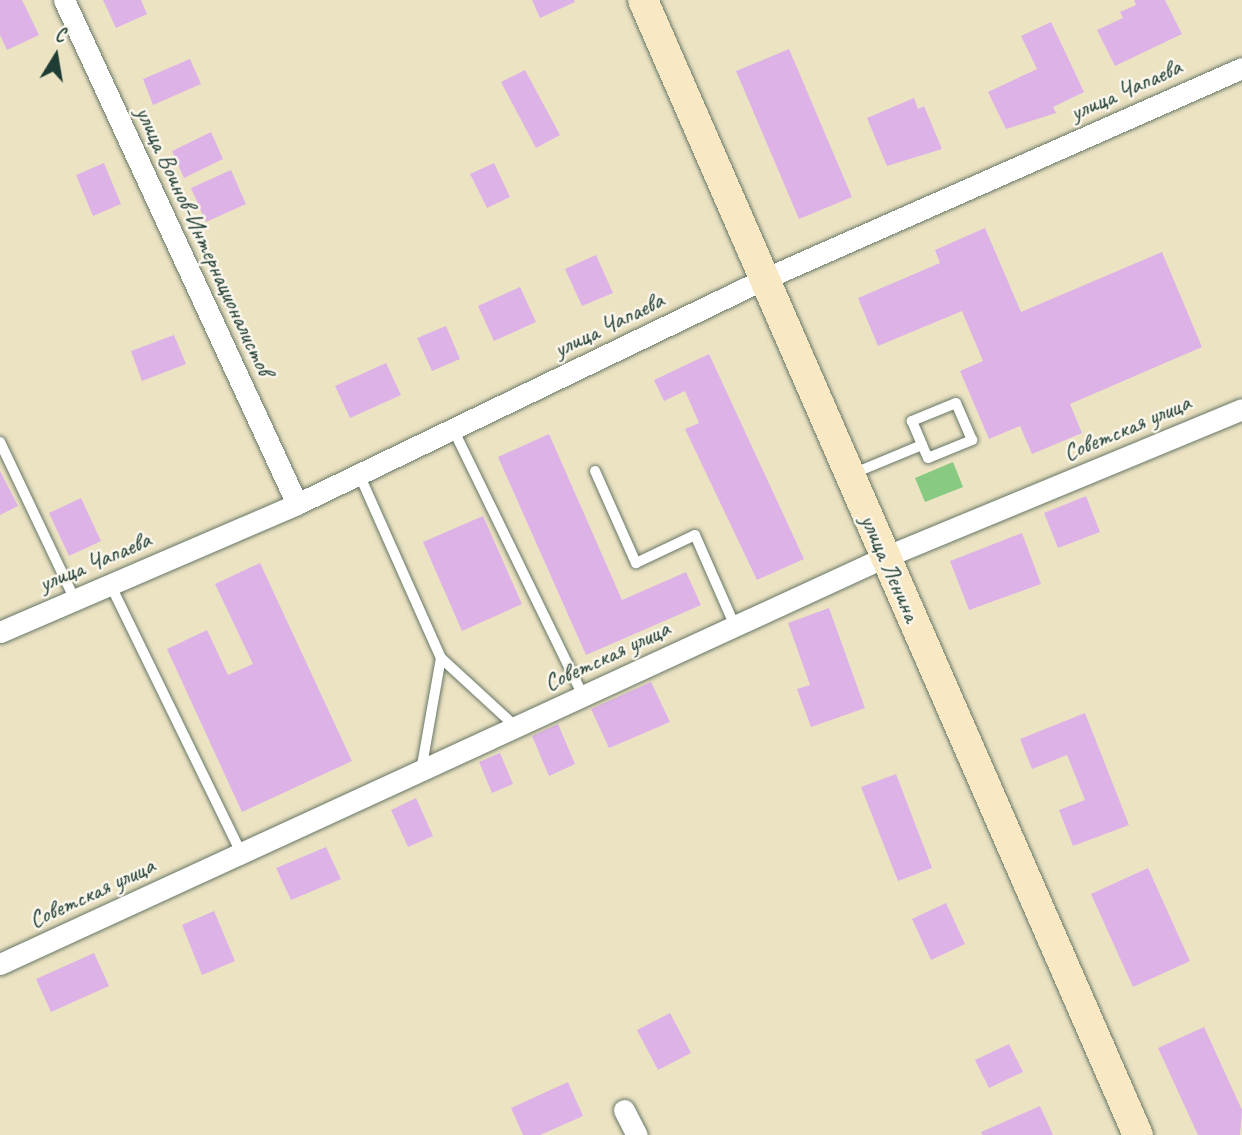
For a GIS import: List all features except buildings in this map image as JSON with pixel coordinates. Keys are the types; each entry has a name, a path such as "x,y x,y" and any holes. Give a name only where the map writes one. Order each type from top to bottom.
{"main road":[{"name":"улица Ленина","path":"643,0 1138,1135"}],"street":[{"name":"улица Воинов-Интернационалистов","path":"64,0 297,504"},
{"name":"улица Чапаева","path":"0,632 297,504 764,279 1242,68"},
{"name":"Советская улица","path":"0,964 886,557 1242,409"},
{"path":"624,1110 637,1135"}],"lane":[{"path":"956,403 972,440 928,458 922,446 912,421 956,403"},
{"path":"453,429 583,696"},
{"path":"0,443 75,600"},
{"path":"849,475 922,446"},
{"path":"595,471 636,563 695,535 735,626"},
{"path":"359,474 441,658 516,727"},
{"path":"110,584 242,853"},
{"path":"421,771 441,658"}],"green space":[{"path":"953,462 963,487 925,502 915,478"}]}
